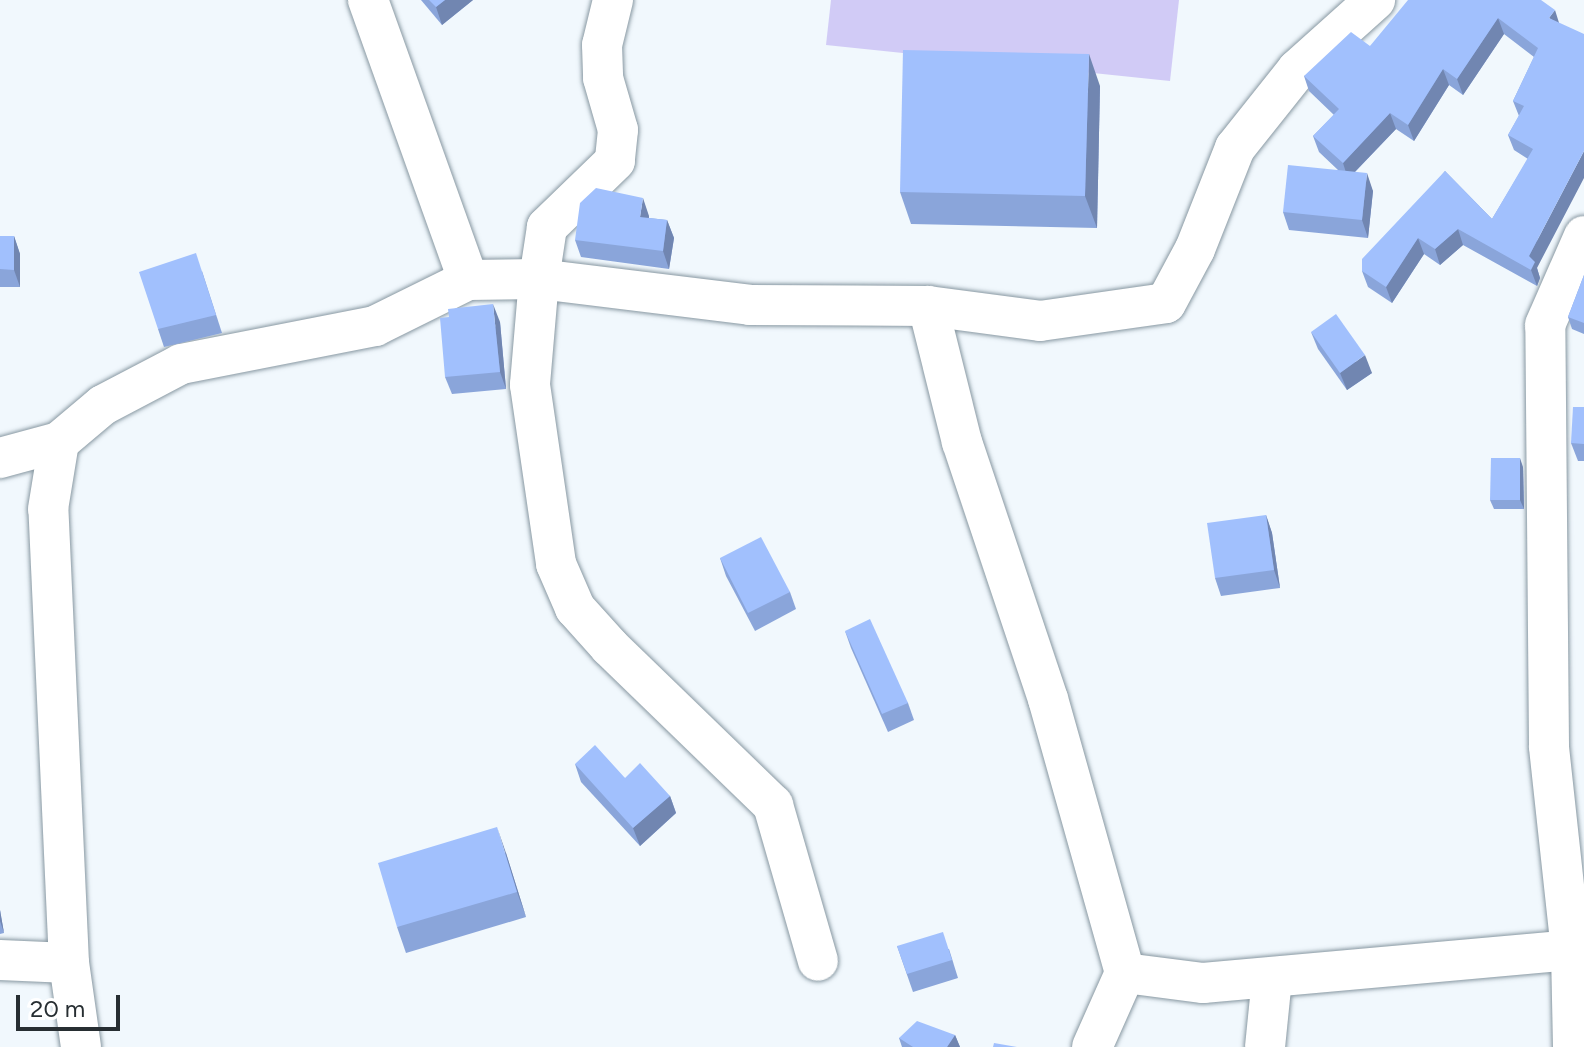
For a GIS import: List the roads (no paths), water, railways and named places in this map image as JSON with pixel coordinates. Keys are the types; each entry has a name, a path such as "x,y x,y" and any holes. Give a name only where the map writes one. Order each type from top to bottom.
{"street":[{"path":"368,0 468,280"},
{"path":"613,0 602,45 603,78 618,130 615,161 604,177 547,227 539,279 530,385 556,564 575,608 610,647 773,805 818,961"},
{"path":"0,458 59,442 103,405 181,364 375,326 468,280 539,279 750,305 928,306 1040,321 1166,303 1195,249 1235,148 1297,70 1375,0"},
{"path":"1573,1047 1571,950 1549,746 1545,325 1584,236"},
{"path":"928,306 962,442 1048,699 1125,973 1092,1047"},
{"path":"59,442 48,509 69,963 81,1047"},
{"path":"1125,973 1203,983 1571,950"},
{"path":"0,960 69,963"},
{"path":"1265,1047 1272,978"}]}
